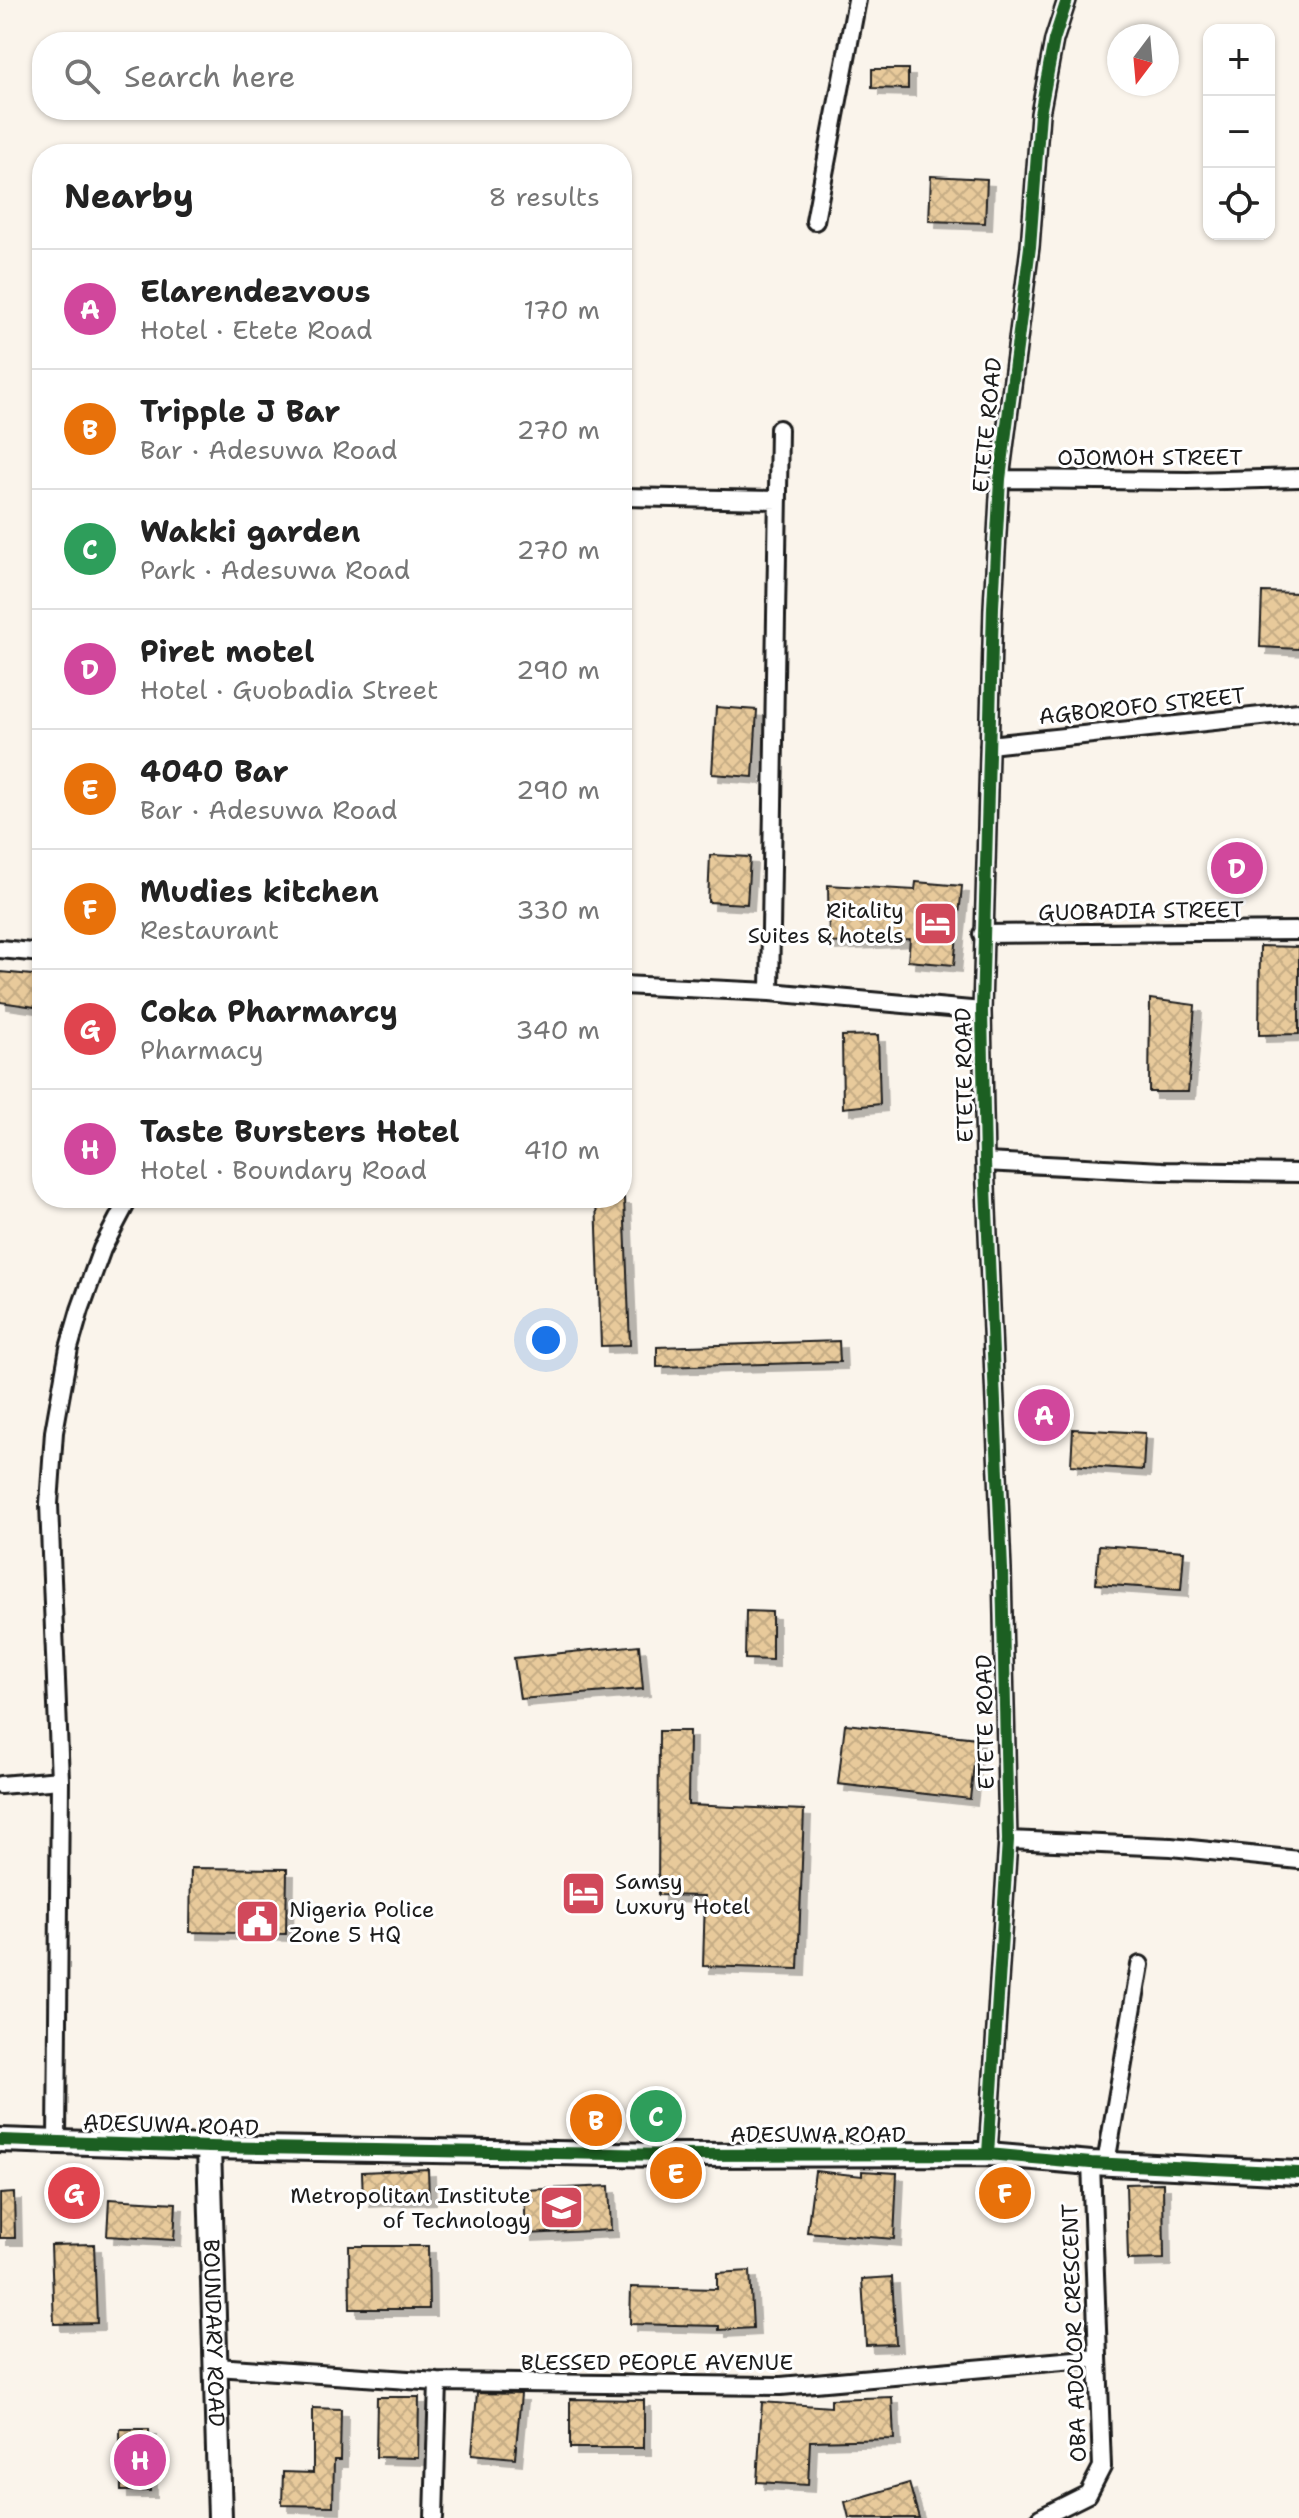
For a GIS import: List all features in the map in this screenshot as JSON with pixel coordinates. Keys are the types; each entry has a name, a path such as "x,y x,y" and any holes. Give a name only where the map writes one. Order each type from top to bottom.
{"street":[{"path":"815,221 857,0"},
{"name":"ETETE ROAD","path":"988,2154 1008,1840 1002,1570 985,1162 982,1011 993,607 1000,479 1030,247 1040,114 1054,40 1067,0"},
{"path":"770,992 779,429"},
{"name":"OJOMOH STREET","path":"1000,479 1188,481 1299,478"},
{"path":"632,497 778,500"},
{"name":"AGBOROFO STREET","path":"989,745 1299,712"},
{"name":"GUOBADIA STREET","path":"982,934 1299,931"},
{"path":"0,949 32,952"},
{"path":"632,985 770,992 982,1011"},
{"path":"985,1162 1163,1171 1299,1173"},
{"path":"57,2141 60,1780 49,1504 54,1432 69,1348 80,1310 102,1249 124,1208"},
{"path":"0,1785 60,1780"},
{"path":"1008,1840 1171,1847 1299,1860"},
{"name":"OBA ADOLOR CRESCENT","path":"1040,2518 1088,2494 1102,2467 1097,2358 1099,2163 1140,1965"},
{"name":"ADESUWA ROAD","path":"0,2140 667,2155 988,2154 1299,2173"},
{"name":"BOUNDARY ROAD","path":"209,2147 220,2518"},
{"name":"BLESSED PEOPLE AVENUE","path":"216,2367 438,2382 781,2386 1097,2358"},
{"path":"434,2518 438,2382"}],"building":[{"path":"872,69 908,69 908,89 872,88"},
{"path":"931,176 987,179 985,223 929,221"},
{"path":"1262,592 1299,593 1299,649 1260,647"},
{"path":"716,707 757,710 753,777 712,774"},
{"path":"710,855 750,857 747,904 708,902"},
{"path":"916,882 962,886 954,965 908,961 910,939 829,943 828,885 915,890"},
{"path":"1260,946 1299,947 1299,1034 1259,1035"},
{"path":"0,972 32,975 32,1007 0,1002"},
{"path":"1150,999 1195,1005 1188,1092 1149,1092"},
{"path":"878,1035 880,1104 843,1108 842,1036"},
{"path":"596,1208 624,1208 630,1345 601,1346"},
{"path":"839,1341 840,1362 657,1367 657,1347"},
{"path":"1073,1429 1145,1433 1143,1470 1071,1465"},
{"path":"1099,1545 1184,1551 1181,1590 1096,1584"},
{"path":"746,1611 772,1612 772,1660 745,1659"},
{"path":"639,1645 643,1689 520,1699 514,1658"},
{"path":"845,1724 977,1738 970,1799 838,1784"},
{"path":"659,1731 689,1731 688,1805 804,1810 798,1969 703,1966 705,1896 658,1895"},
{"path":"191,1868 287,1869 286,1934 190,1932"},
{"path":"428,2169 429,2197 363,2200 362,2172"},
{"path":"815,2171 862,2176 862,2171 897,2173 894,2239 807,2232"},
{"path":"1163,2183 1164,2259 1128,2260 1126,2184"},
{"path":"609,2186 611,2230 526,2234 524,2190"},
{"path":"14,2193 15,2238 0,2238 0,2194"},
{"path":"109,2199 176,2203 174,2240 107,2236"},
{"path":"94,2244 97,2323 54,2324 51,2245"},
{"path":"349,2246 428,2246 429,2309 350,2309"},
{"path":"750,2271 753,2328 719,2330 719,2326 630,2324 631,2287 717,2289 717,2273"},
{"path":"892,2277 896,2344 866,2345 862,2279"},
{"path":"477,2393 521,2394 515,2458 472,2454"},
{"path":"377,2397 419,2397 418,2458 376,2457"},
{"path":"892,2397 894,2439 810,2441 808,2485 757,2482 762,2402 831,2407 831,2399"},
{"path":"570,2399 644,2400 644,2448 570,2448"},
{"path":"313,2408 341,2409 340,2460 334,2460 333,2506 282,2505 283,2472 313,2473"},
{"path":"120,2429 149,2429 150,2491 121,2491"},
{"path":"909,2483 919,2518 849,2518 845,2502"}],"cycle path":[{"path":"988,2154 1008,1840 1002,1570 985,1162 982,1011 993,607 1000,479 1030,247 1040,114 1054,40 1067,0"},
{"path":"0,2140 667,2155 988,2154 1091,2163 1299,2173"}],"place":[{"name":"Piret motel","path":"1237,868"},
{"name":"Ritality Suites & hotels","path":"935,923"},
{"name":"Elarendezvous","path":"1044,1415"},
{"name":"Samsy Luxury Hotel","path":"584,1894"},
{"name":"Nigeria Police Zone 5 HQ","path":"258,1922"},
{"name":"Wakki garden","path":"656,2116"},
{"name":"Tripple J Bar","path":"596,2120"},
{"name":"4040 Bar","path":"676,2173"},
{"name":"Coka Pharmarcy","path":"74,2193"},
{"name":"Mudies kitchen","path":"1005,2193"},
{"name":"Metropolitan Institute of Technology","path":"562,2208"},
{"name":"Taste Bursters Hotel","path":"140,2460"}]}
